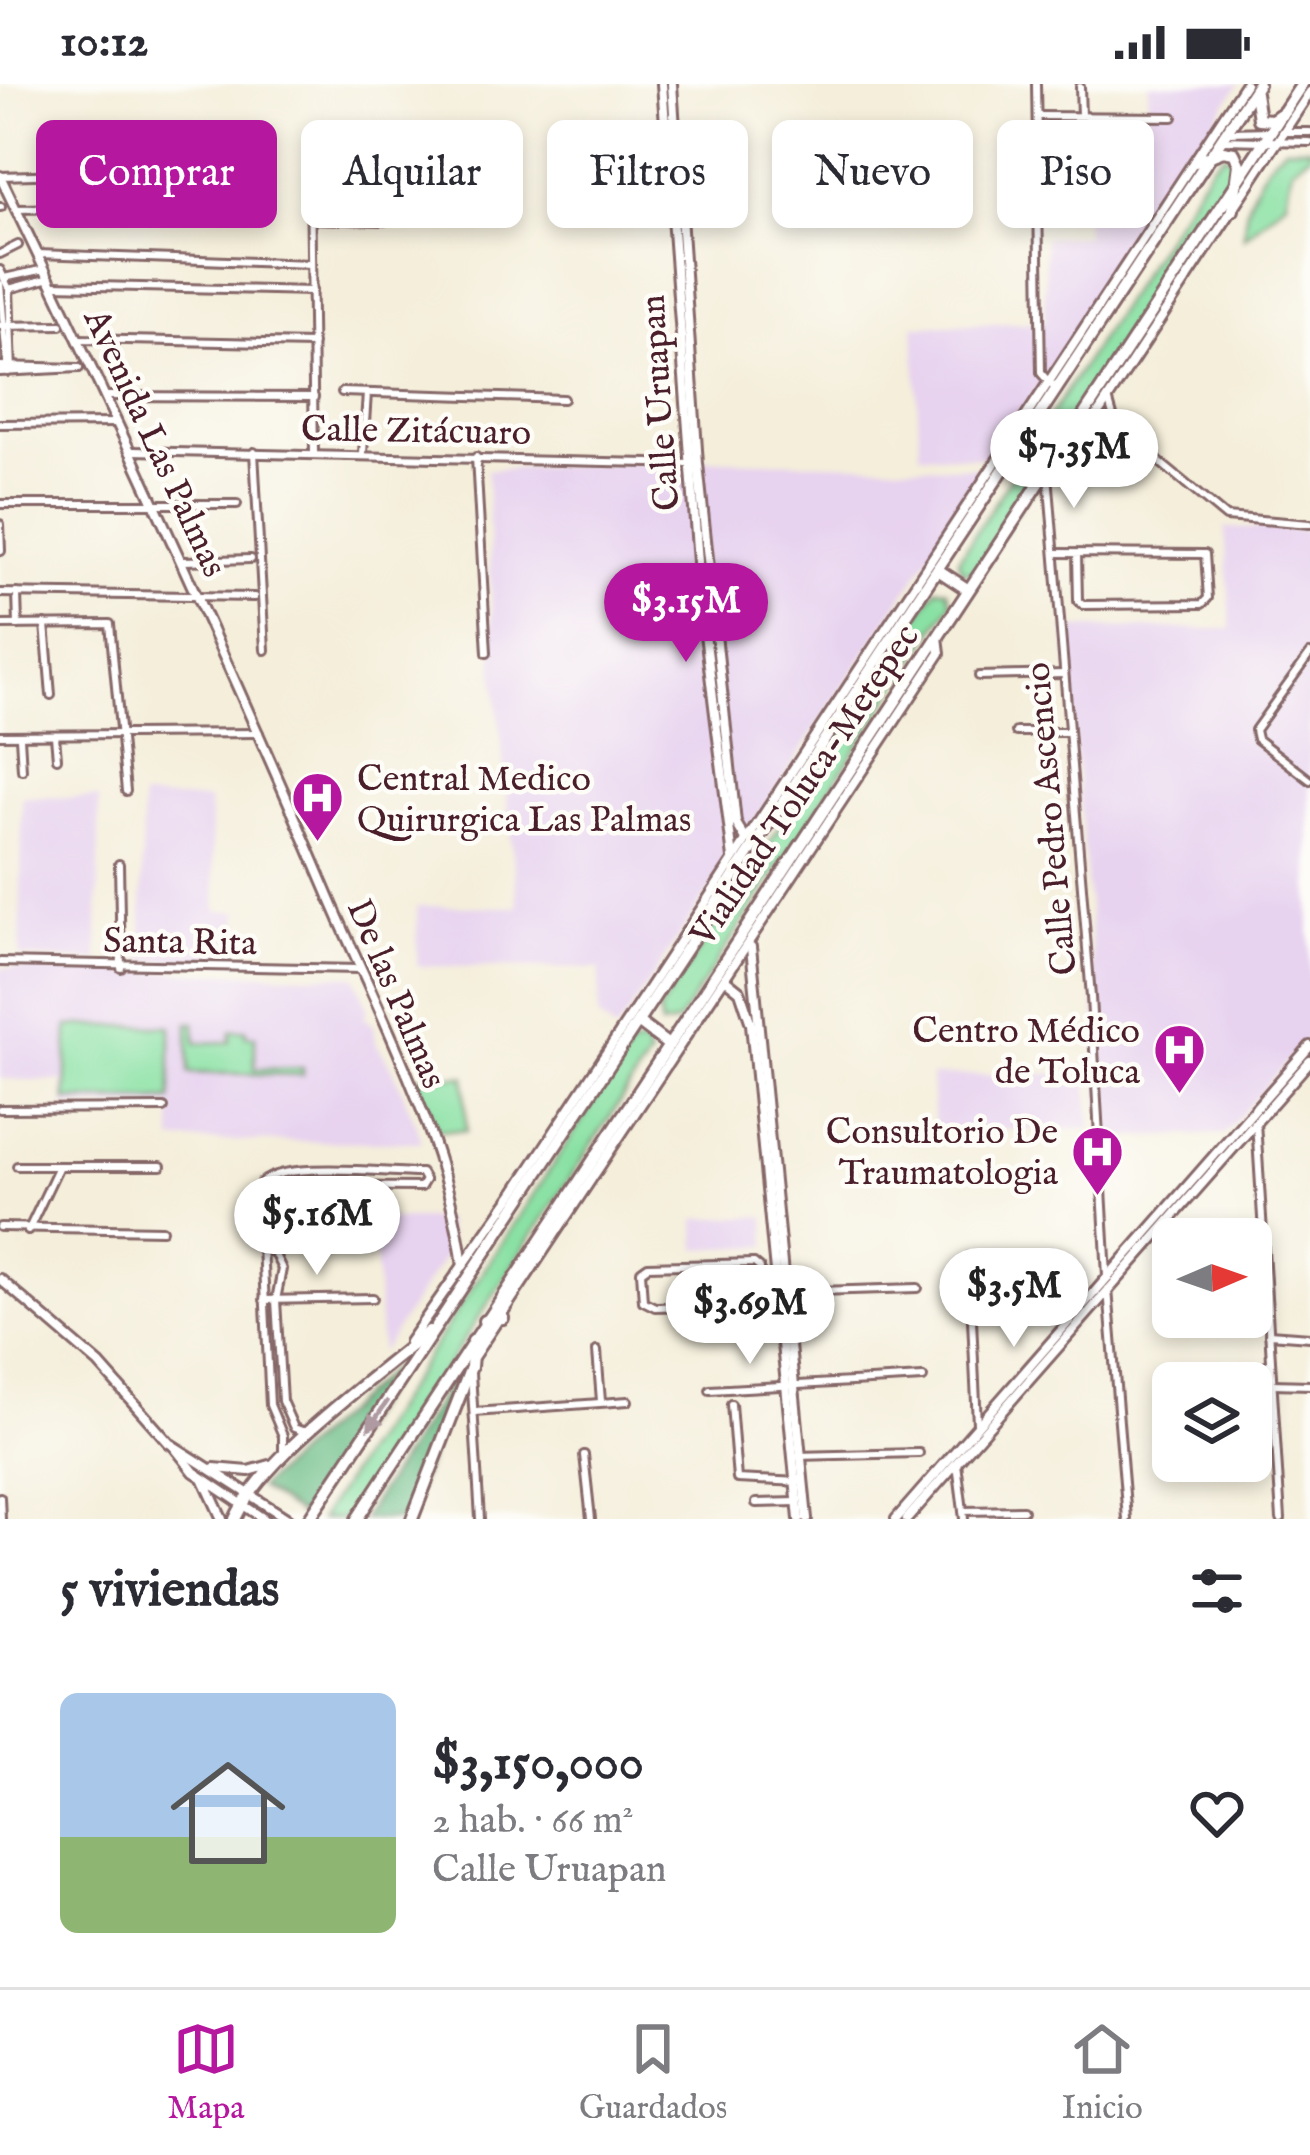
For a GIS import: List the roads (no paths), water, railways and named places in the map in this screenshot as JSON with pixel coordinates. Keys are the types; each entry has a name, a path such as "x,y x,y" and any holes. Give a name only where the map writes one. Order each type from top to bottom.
{"highway":[{"name":"Vialidad Toluca-Metepec","path":"357,1519 667,1043 1049,473 1211,220 1274,136 1303,84"},
{"name":"Vialidad Toluca-Metepec","path":"312,1514 624,1034 638,1022 771,813 938,570 1196,167 1210,159 1254,85"},
{"path":"1254,85 1258,119 1272,120 1284,111"},
{"path":"1210,159 1223,151 1234,153 1238,171 1233,210"},
{"path":"1211,220 1238,171"},
{"path":"1179,273 1193,270"},
{"path":"938,570 968,589"},
{"path":"755,912 757,926"},
{"path":"706,986 725,976 725,957"},
{"path":"638,1022 667,1043"},
{"path":"516,1190 532,1181"},
{"path":"484,1321 502,1318"},
{"path":"235,1519 245,1498 280,1461 441,1321"},
{"path":"412,1519 472,1361 473,1338"}],"main road":[{"name":"Calle Uruapan","path":"662,84 680,260"},
{"name":"Calle Uruapan","path":"671,84 694,464 733,860"},
{"path":"1196,167 1254,85"},
{"path":"1049,473 1063,465 1088,429 1233,210 1274,136 1310,92"},
{"path":"1300,107 1310,120"},
{"name":"Avenida Las Palmas","path":"0,176 184,561 259,733"},
{"name":"Calle Uruapan","path":"694,464 736,823 746,840"},
{"path":"398,1358 463,1266 478,1255 746,840 771,813 994,477"},
{"path":"472,1361 940,652 938,636"},
{"name":"De las Palmas","path":"259,733 441,1171 467,1281"},
{"path":"751,942 803,1519"},
{"path":"725,976 740,991 751,1024 782,1288"},
{"path":"896,1519 1310,1046"},
{"path":"907,1519 1310,1060"},
{"path":"0,1279 99,1364 203,1478 222,1519"},
{"path":"174,1447 207,1466 264,1519"},
{"path":"207,1466 249,1471 280,1461"},
{"path":"203,1478 288,1519"},
{"path":"800,1482 796,1502 803,1519"}],"street":[{"path":"1036,84 1041,373 1052,388"},
{"path":"1080,87 1081,116"},
{"path":"1036,116 1173,117"},
{"path":"1225,136 1310,132"},
{"path":"1274,136 1310,142"},
{"path":"0,176 36,175"},
{"path":"16,209 36,209"},
{"path":"310,228 314,453"},
{"path":"0,254 18,245"},
{"path":"38,254 311,264"},
{"path":"6,368 3,282 49,277 312,291"},
{"path":"5,326 61,325"},
{"path":"78,339 313,344"},
{"path":"76,364 79,369 6,368 76,364"},
{"path":"342,392 562,399"},
{"path":"362,453 367,393"},
{"path":"106,396 314,398"},
{"path":"1108,398 1116,426 1226,517 1310,524"},
{"path":"0,424 119,423"},
{"path":"1088,429 1116,426"},
{"name":"Calle Zitácuaro","path":"133,452 362,453 694,464"},
{"path":"254,452 265,650"},
{"path":"476,457 487,653"},
{"name":"Calle Pedro Ascencio","path":"1049,473 1127,1519"},
{"path":"0,504 238,504"},
{"path":"0,528 1,550"},
{"path":"1056,558 1077,557 1205,554 1208,598 1202,604 1081,604 1077,557"},
{"path":"184,561 251,559"},
{"path":"0,593 254,597"},
{"path":"16,593 18,625"},
{"path":"45,624 51,695"},
{"path":"0,625 110,625 126,791"},
{"path":"1310,654 1255,730 1257,739 1310,780"},
{"path":"979,676 1064,674"},
{"path":"1016,732 1068,732"},
{"path":"0,735 259,733"},
{"path":"55,736 57,758"},
{"path":"20,737 22,770"},
{"path":"119,864 121,968"},
{"name":"Santa Rita","path":"0,962 121,968 360,969"},
{"path":"1255,1107 1262,1218"},
{"path":"0,1108 164,1108"},
{"path":"17,1166 161,1166"},
{"path":"28,1231 59,1166"},
{"path":"280,1461 283,1436 274,1419 264,1300 263,1179 276,1172 421,1173 425,1180 421,1187 273,1190 272,1247 282,1269 276,1300 284,1412 294,1428 310,1434"},
{"path":"325,1172 325,1186"},
{"path":"356,1173 356,1186"},
{"path":"0,1227 162,1231"},
{"path":"261,1247 370,1242"},
{"path":"969,1257 977,1424"},
{"path":"754,1263 760,1268 762,1286 761,1298 753,1304 648,1307 643,1301 641,1271 652,1265 754,1263"},
{"path":"762,1286 918,1288"},
{"path":"264,1300 373,1298"},
{"path":"1272,1334 1310,1336"},
{"path":"597,1351 601,1403"},
{"path":"472,1361 480,1519"},
{"path":"710,1390 922,1378"},
{"path":"1282,1519 1272,1384 1310,1384"},
{"path":"474,1412 628,1401"},
{"path":"731,1403 737,1479 800,1482"},
{"path":"274,1419 284,1412"},
{"path":"283,1436 294,1428"},
{"path":"955,1451 964,1515 1010,1515 1023,1510"},
{"path":"798,1455 919,1453"},
{"path":"584,1455 591,1519"},
{"path":"0,1497 1,1519"},
{"path":"756,1503 796,1502"}],"place":[{"name":"Central Medico Quirurgica Las Palmas","path":"318,844"},
{"name":"Centro Médico de Toluca","path":"1179,1096"},
{"name":"Consultorio De Traumatologia","path":"1097,1197"}]}
